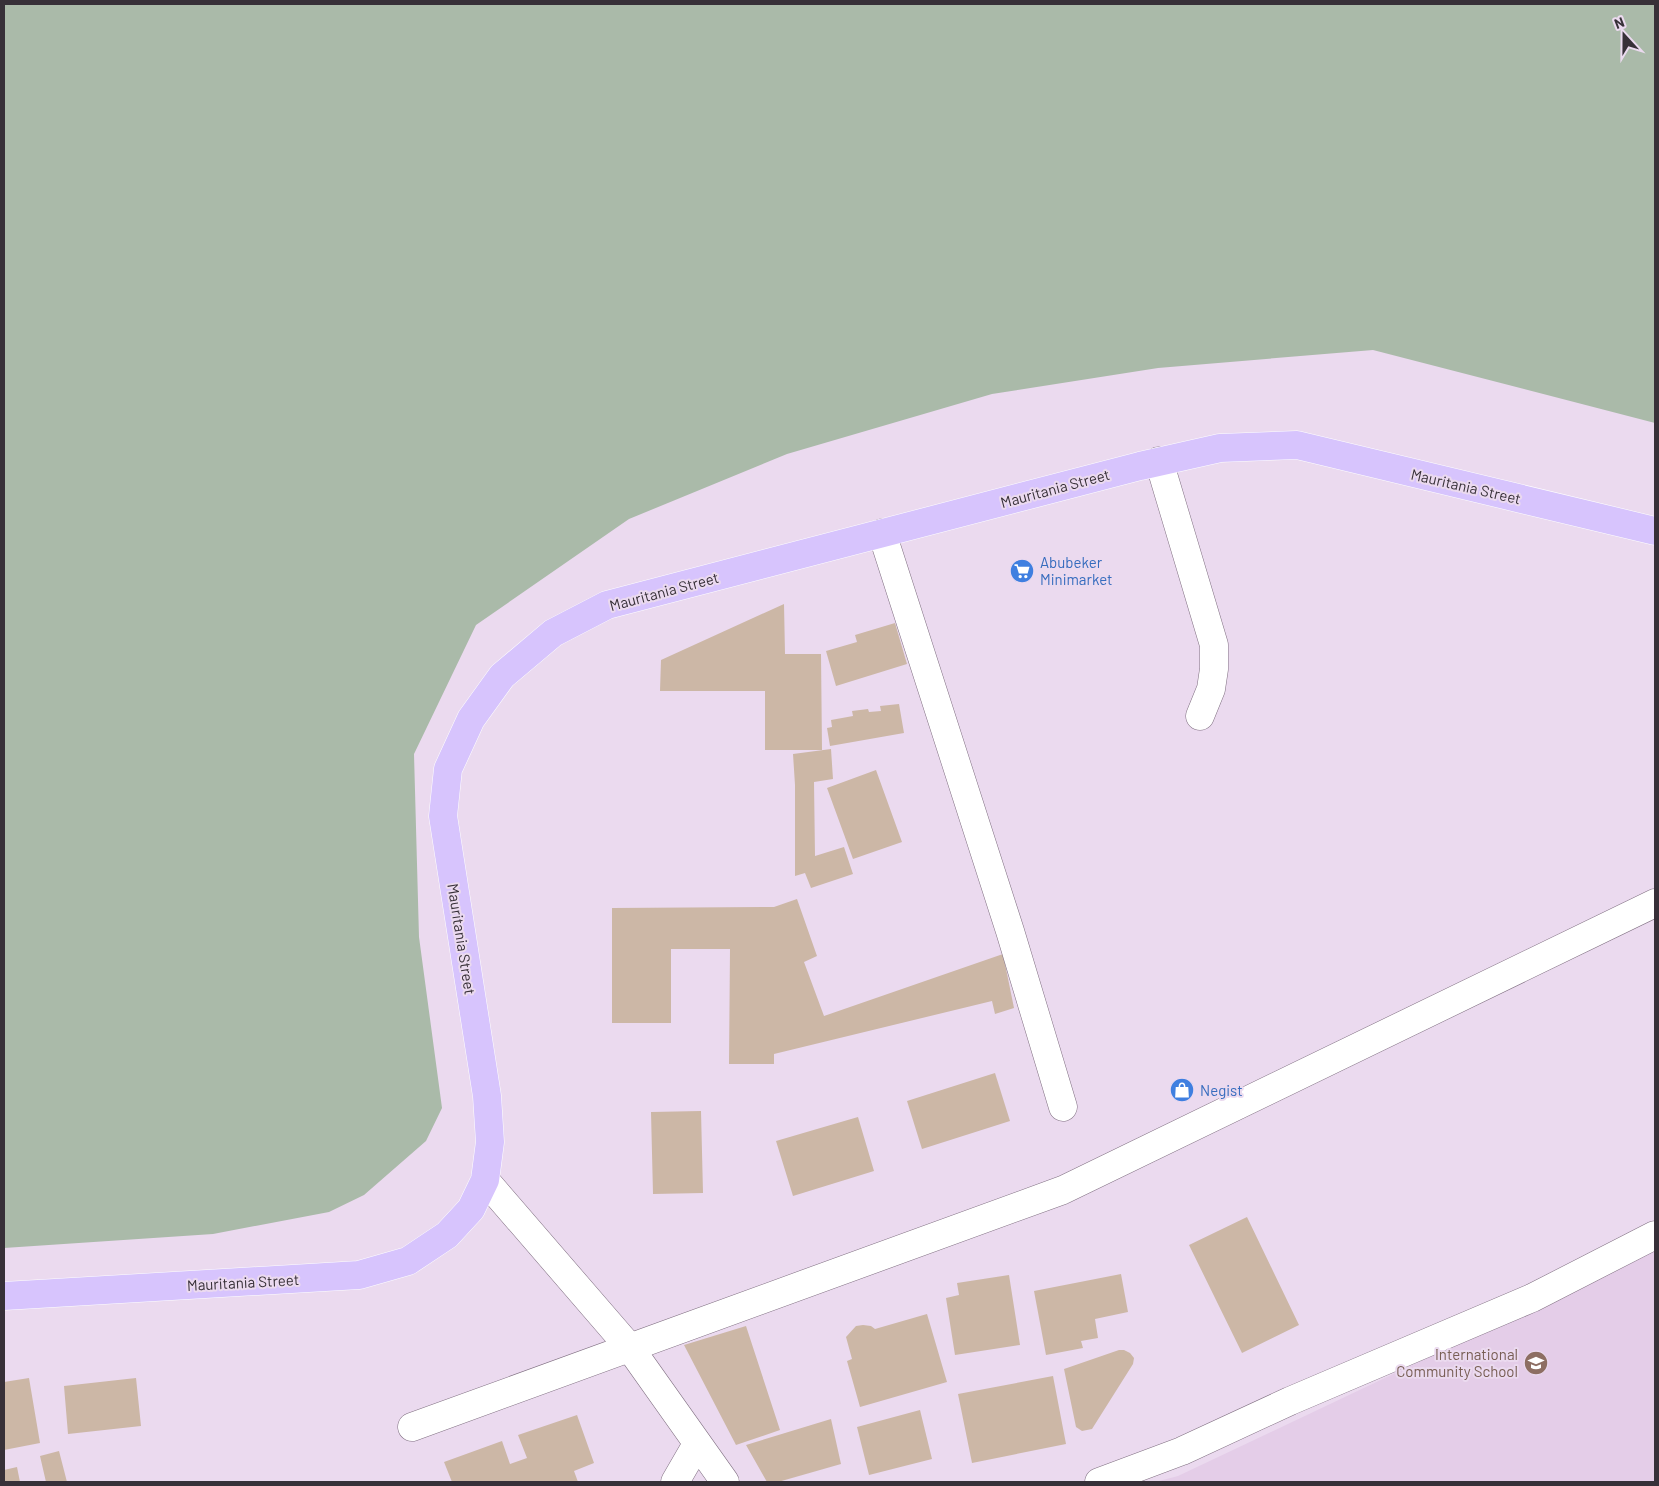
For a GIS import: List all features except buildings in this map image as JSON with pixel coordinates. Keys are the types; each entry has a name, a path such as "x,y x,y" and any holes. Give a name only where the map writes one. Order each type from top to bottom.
{"main road":[{"name":"Mauritania Street","path":"4,1296 359,1275 408,1261 447,1235 471,1209 485,1180 490,1142 487,1096 443,816 448,769 471,719 502,676 553,633 608,605 1159,461 1220,448 1297,445 1655,531"}],"street":[{"path":"1159,461 1214,644 1214,669 1211,689 1200,716"},
{"path":"882,533 1010,931 1063,1107"},
{"path":"412,1427 1063,1190 1655,903"},
{"path":"485,1180 630,1348 725,1482"},
{"path":"1099,1482 1182,1451 1290,1401 1532,1298 1655,1235"},
{"path":"675,1482 698,1444"}],"shaded area":[{"name":"International Community School","path":"1655,1250 1655,1482 1155,1482 1178,1476"}],"green space":[{"path":"4,4 1655,4 1655,423 1373,350 1158,368 992,394 787,454 629,519 476,625 414,754 419,937 442,1108 426,1141 364,1195 329,1212 213,1234 4,1248"}],"place":[{"name":"Abubeker Minimarket","path":"1022,571"},
{"name":"Negist","path":"1182,1090"},
{"name":"International Community School","path":"1536,1363"}]}
